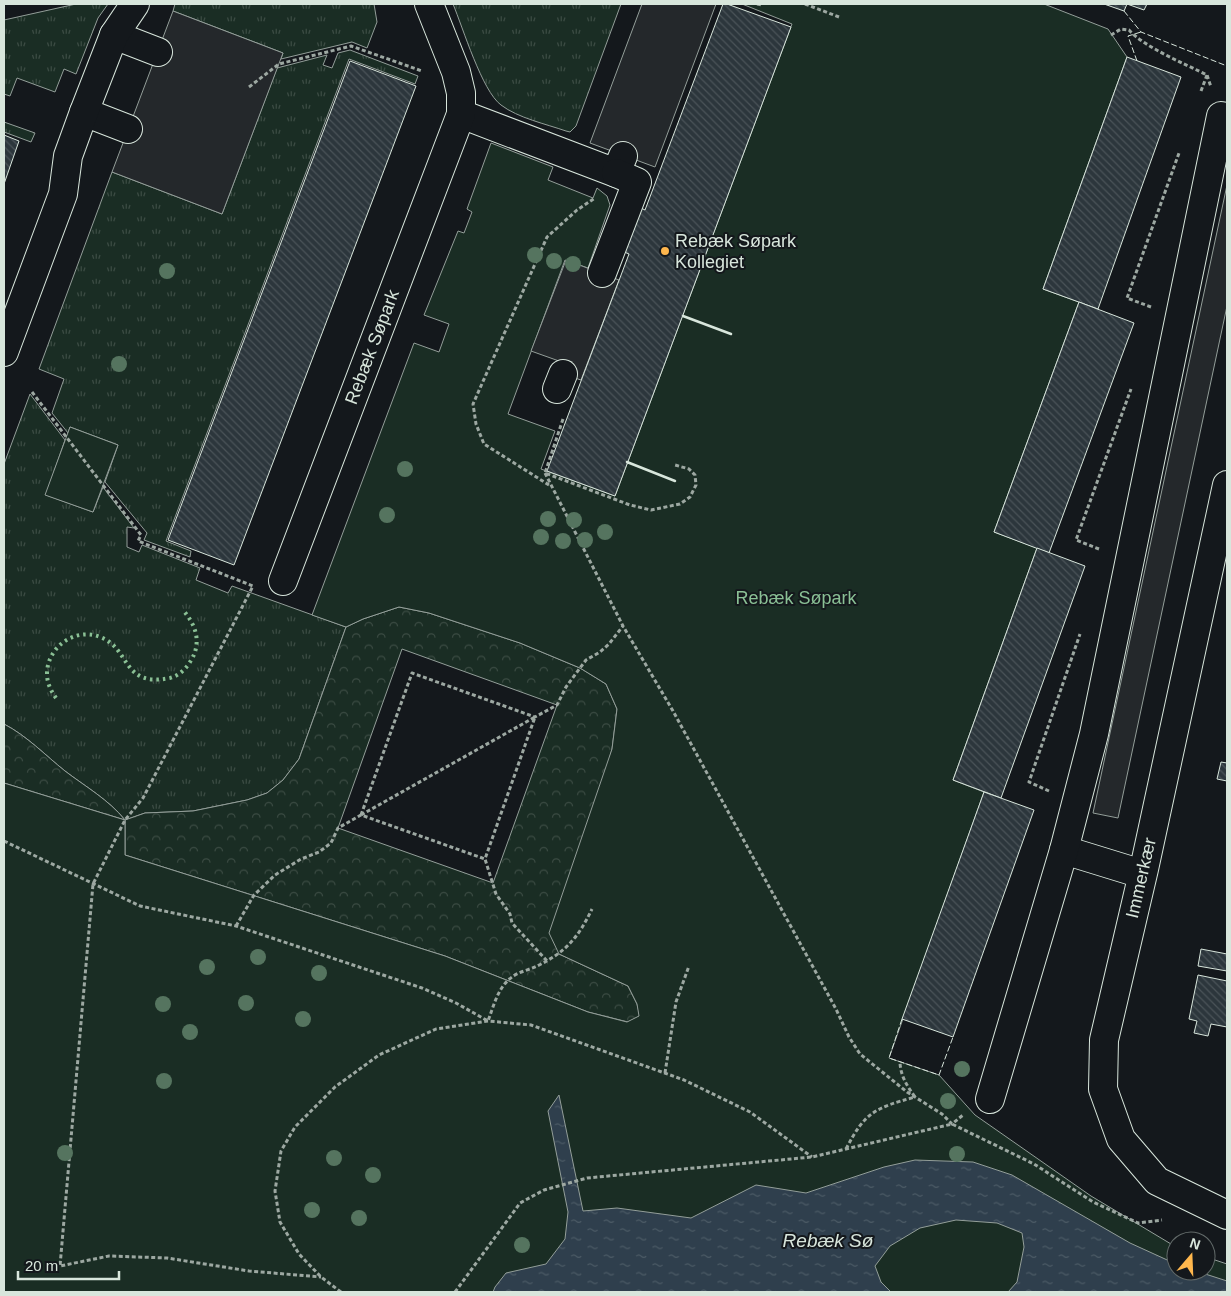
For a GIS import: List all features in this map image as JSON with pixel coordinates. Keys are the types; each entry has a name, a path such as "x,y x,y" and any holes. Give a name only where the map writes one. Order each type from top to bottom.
{"street":[{"path":"4,352 63,194 68,156 84,112 114,35 135,4"},
{"name":"Rebæk Søpark","path":"284,581 461,114 456,72 430,4"},
{"path":"114,35 158,52"},
{"path":"84,112 128,129"},
{"path":"461,114 620,165 637,182 602,273"},
{"path":"990,1098 1064,850 1094,734 1179,320 1224,116"},
{"name":"Immerkær","path":"1227,485 1104,1040 1103,1089 1121,1139 1157,1181 1227,1215"},
{"path":"1064,850 1142,874"}],"path":[{"path":"757,4 762,5"},
{"path":"805,4 839,17"},
{"path":"1111,35 1121,28 1129,30 1133,35 1154,48 1206,75 1224,116"},
{"path":"249,87 279,64 351,46 430,74"},
{"path":"1198,99 1206,75"},
{"path":"1179,320 1128,298 1180,151"},
{"path":"551,486 484,444 476,424 473,404 547,237 577,210 600,196 620,165"},
{"path":"1130,561 1076,540 1132,384"},
{"path":"32,392 140,534 138,541 253,586 144,798 125,820 93,884 60,1266 110,1256 167,1258 249,1271 321,1277"},
{"path":"558,434 545,473 551,486 623,626 673,711 836,1009 848,1037 860,1054 906,1092 942,1114 952,1124 1034,1164 1093,1202 1138,1223 1165,1220"},
{"path":"545,473 630,505 651,510 680,504 690,497 696,485 694,475 689,469 675,465"},
{"path":"236,926 254,895 275,875 319,852 330,843 338,828 557,705 566,688 586,660 605,648 623,626"},
{"path":"1076,804 1029,782 1083,626"},
{"path":"361,815 412,673 535,717"},
{"path":"535,717 485,859 496,894 510,914 512,923 547,961"},
{"path":"361,815 485,859"},
{"path":"4,841 140,906 236,926 422,988 456,1003 488,1021"},
{"path":"488,1021 498,992 512,977 547,961 566,948 581,930 592,909"},
{"path":"665,1073 676,1002 688,966"},
{"path":"341,1292 321,1277 300,1254 280,1222 275,1191 281,1151 295,1127 335,1087 379,1055 436,1030 488,1021 531,1025 684,1080 750,1112 812,1157"},
{"path":"900,1062 900,1071 915,1097"},
{"path":"846,1149 857,1128 868,1115 891,1104 915,1097"},
{"path":"455,1292 520,1203 544,1190 587,1178 812,1157 952,1124"}],"green space":[{"path":"76,4 108,4 98,18 76,74 64,69 55,92 17,78 10,96 4,94 4,20"},
{"path":"175,4 374,4 377,22 367,48 352,42 281,59 283,53 173,11"},
{"path":"453,4 621,4 576,126 570,132 516,114 501,105 494,98 480,73"},
{"name":"Rebæk Søpark","path":"742,4 1044,4 1108,29 1127,57 1043,289 1079,302 994,532 1037,548 953,780 984,792 889,1058 939,1075 975,1115 1091,1196 1166,1241 1166,1281 1216,1281 1216,1260 1227,1264 1227,1292 4,1292 4,783 125,820 125,855 445,956 588,1012 627,1022 639,1016 637,1004 628,986 559,954 549,933 612,749 617,709 606,684 580,668 520,643 429,613 399,607 346,627 312,615 414,343 439,352 449,324 424,315 458,231 464,233 472,212 467,209 491,143 553,167 548,180 593,198 597,188 607,196 610,205 588,268 565,260 508,414 555,431 541,469 615,496 792,24"},
{"path":"350,50 418,76 415,84 349,59 166,541 191,551 190,557 144,540 147,533 105,482 118,445 70,427 68,433 52,413 64,379 39,369 112,172 222,214 277,68 327,55 323,65 332,68 338,53"},
{"path":"4,122 35,133 31,142 4,132"},
{"path":"30,394 65,440 46,495 93,512 103,487 134,528 127,527 127,547 139,552 142,545 200,568 196,580 228,593 232,586 346,627 299,759 283,780 267,793 247,800 193,811 145,813 125,820 105,800 65,771 28,740 4,724 4,464"},
{"path":"70,427 118,445 93,512 45,495"},
{"path":"399,607 429,613 520,643 580,668 606,684 617,709 612,749 559,954 628,986 637,1004 640,1016 628,1022 588,1012 445,956 125,855 125,820 145,813 193,811 247,800 267,793 283,780 299,759 346,627","holes":["402,649 557,705 493,883 338,828"]},
{"path":"4,724 28,740 119,813 125,820 4,783"}],"shaded area":[{"path":"642,4 716,4 655,167 590,143"},
{"path":"173,11 283,53 222,214 112,172"},
{"path":"1227,185 1227,306 1118,818 1093,813"},
{"path":"566,260 619,280 581,380 563,374 559,361 531,351"}],"water":[{"name":"Rebæk Sø","path":"559,1095 583,1211 617,1208 691,1218 756,1185 806,1193 884,1167 915,1160 973,1162 1012,1175 1130,1243 1166,1259 1166,1281 1216,1281 1216,1277 1227,1281 1227,1292 1008,1292 1017,1282 1024,1247 1022,1233 997,1223 956,1220 920,1228 890,1246 875,1266 881,1282 891,1292 493,1292 506,1273 546,1264 565,1239 568,1212 548,1111"}],"building":[{"name":"Rebæk Søpark Kollegiet","path":"723,4 791,27 615,496 547,471 629,254 617,249 641,208 645,210"},
{"path":"1104,4 1127,4 1124,11"},
{"path":"1127,4 1147,4 1144,10"},
{"path":"1127,57 1181,77 1098,309 1043,289"},
{"path":"350,61 416,86 234,565 168,540"},
{"path":"4,135 19,141 4,184"},
{"path":"1079,302 1134,323 1049,553 994,532"},
{"path":"1037,548 1085,566 1001,798 953,780"},
{"path":"1221,762 1227,763 1227,781 1217,779"},
{"path":"984,792 1034,810 953,1037 902,1019"},
{"path":"1201,949 1227,954 1227,971 1198,966"},
{"path":"1198,975 1227,981 1227,1027 1211,1024 1208,1036 1194,1033 1197,1021 1189,1019"}],"hedge":[{"path":"56,698 48,681 48,664 57,648 72,637 81,635 100,637 110,642 134,672 143,677 154,680 170,678 178,674 186,668 191,660 195,652 197,640 195,629 183,610"}],"fence":[{"path":"1124,11 1141,32 1227,66"},
{"path":"1137,61 1128,36 1141,32"},
{"path":"902,1019 889,1058 939,1075 953,1037"}],"wall":[{"path":"683,316 731,334"},
{"path":"627,462 675,481"}],"place":[{"name":"Rebæk Søpark Kollegiet","path":"665,251"}]}
